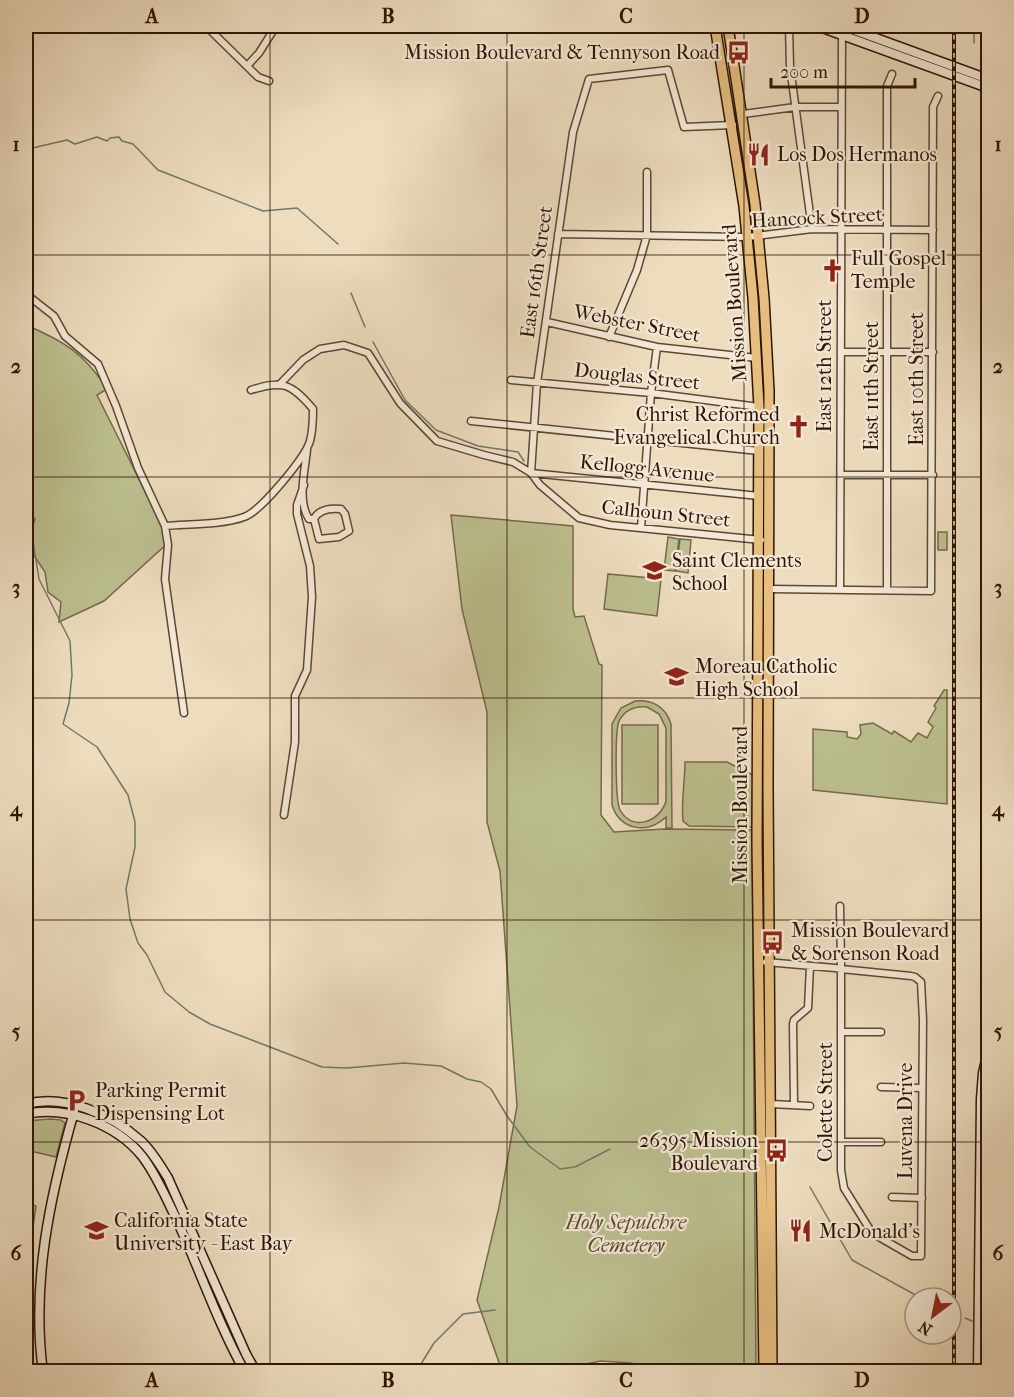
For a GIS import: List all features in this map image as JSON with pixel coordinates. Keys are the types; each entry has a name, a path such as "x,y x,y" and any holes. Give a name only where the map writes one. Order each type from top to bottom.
{"main road":[{"name":"Mission Boulevard","path":"715,26 733,125 748,237 759,407 758,787 764,1371"},
{"name":"Mission Boulevard","path":"729,26 759,236 765,300 769,391 768,814 772,1371"},
{"path":"759,630 770,631"},
{"path":"758,787 764,810 768,814"},
{"path":"763,1219 768,1230 768,1248 771,1252"}],"street":[{"path":"206,26 258,77 269,81"},
{"path":"247,66 259,53 276,26"},
{"path":"789,26 789,60 812,230"},
{"path":"817,26 842,28 988,79"},
{"path":"842,28 988,88"},
{"name":"East 12th Street","path":"840,590 842,28"},
{"name":"East 16th Street","path":"531,473 536,426 537,383 558,234 573,132 589,78 668,70 684,127 733,125"},
{"name":"East 11th Street","path":"887,590 887,86 892,74"},
{"name":"East 10th Street","path":"887,590 931,591 933,107 938,96"},
{"path":"743,114 795,107 841,107"},
{"path":"609,337 637,270 647,235 647,172"},
{"name":"Hancock Street","path":"558,234 748,237 812,230 933,230"},
{"path":"26,294 54,316 65,336 98,364 138,468 165,526 168,545 165,579 184,712"},
{"name":"Webster Street","path":"547,322 657,347 757,358"},
{"name":"Calhoun Street","path":"281,383 303,360 320,349 344,345 368,353 400,403 437,441 513,462 531,473 540,485 579,518 641,528 770,541"},
{"path":"641,528 651,393 657,347"},
{"path":"841,352 933,352"},
{"name":"Douglas Street","path":"512,380 651,393 759,407"},
{"path":"251,390 281,383 297,393 313,409 313,425 304,485 304,510 309,519 314,519"},
{"path":"471,421 759,450"},
{"path":"165,526 240,519 249,515 272,492 308,447"},
{"name":"Kellogg Avenue","path":"531,473 759,496"},
{"path":"840,475 933,475"},
{"path":"284,815 295,742 295,696 307,670 312,597 310,566 297,514 297,505 304,485"},
{"path":"341,509 345,514 348,531 339,537 319,539 314,519 317,514 326,510 341,509"},
{"path":"770,589 887,590"},
{"name":"Colette Street","path":"840,906 842,1182 868,1229 912,1256 921,1256"},
{"path":"759,962 841,969"},
{"path":"794,1105 793,1024 794,1020 808,1008 810,966"},
{"name":"Luvena Drive","path":"841,969 915,977 919,979 922,986 921,1256"},
{"path":"842,1032 881,1032"},
{"path":"978,1371 985,1186 981,1086 988,1051"},
{"path":"881,1088 921,1088"},
{"path":"26,1104 40,1101 59,1102 95,1112 126,1129 142,1142 158,1161 168,1178 246,1354 256,1371"},
{"path":"771,1104 810,1106"},
{"path":"44,1371 38,1333 38,1315 45,1241 53,1196 76,1106"},
{"path":"26,1114 48,1112 73,1115 95,1123 124,1139 146,1163 170,1205 245,1371"},
{"path":"842,1142 881,1142"},
{"path":"892,1197 922,1198"},
{"path":"589,1371 628,1371"}],"green space":[{"path":"26,325 52,337 72,350 90,366 107,389 97,395 170,541 104,601 59,622 61,602 48,592 45,572 33,554 31,531 35,519 26,512"},
{"name":"Holy Sepulchre Cemetery","path":"451,515 573,526 573,609 575,617 584,616 599,664 602,665 601,815 614,832 665,829 752,830 756,1371 659,1371 631,1363 601,1361 550,1371 502,1371 477,1300 499,1207 517,1106 500,871 487,822 487,712 462,609"},
{"path":"938,532 947,532 947,550 938,550"},
{"path":"668,537 679,539 675,571 664,570"},
{"path":"680,539 691,540 688,573 676,571"},
{"path":"608,574 661,579 657,616 604,609"},
{"path":"944,690 947,690 947,804 813,790 813,729 847,732 847,737 857,739 861,734 860,725 873,723 892,734 894,731 911,742 918,733 927,738 933,727 928,722"},
{"path":"635,701 647,701 658,705 669,718 671,724 672,828 666,828 666,817 659,823 643,828 628,825 621,820 612,805 612,724 621,708","holes":["638,707 647,707 659,714 666,728 666,801 663,808 652,819 645,822 631,821 625,817 618,804 616,766 619,721 627,711"]},
{"path":"622,725 658,725 658,804 622,804"},
{"path":"685,762 727,762 753,775 752,827 689,826 683,821"},
{"path":"61,1120 65,1123 56,1157 26,1150 26,1121"},
{"path":"26,1203 36,1206 31,1241 26,1240"}],"waterway":[{"path":"974,26 974,43"},
{"path":"26,151 67,140 75,144 97,137 107,141 110,138 119,137 122,141 133,144 158,170 263,211 297,208 338,244"},
{"path":"351,293 365,327"},
{"path":"373,342 405,400 436,430 478,446 518,452 524,461"},
{"path":"26,515 30,522 39,579 70,641 72,675 69,703 63,724 97,747 128,795 135,822 135,847 126,889 130,919 138,943 147,955 165,992 189,1012 210,1024 322,1067 347,1068 404,1063 441,1066 467,1079 481,1082 491,1089 530,1147 560,1169 575,1167 610,1149"},
{"path":"810,1187 852,1260 903,1288"},
{"path":"416,1372 434,1343 463,1314 495,1310"},
{"path":"965,1318 972,1321"}],"railway":[{"path":"954,26 954,1372"}],"place":[{"name":"Mission Boulevard & Tennyson Road","path":"738,52"},
{"name":"Los Dos Hermanos","path":"759,154"},
{"name":"Full Gospel Temple","path":"833,270"},
{"name":"Christ Reformed Evangelical Church","path":"798,426"},
{"name":"Saint Clements School","path":"654,571"},
{"name":"Moreau Catholic High School","path":"677,677"},
{"name":"Mission Boulevard & Sorenson Road","path":"773,942"},
{"name":"Parking Permit Dispensing Lot","path":"77,1101"},
{"name":"26395 Mission Boulevard","path":"776,1151"},
{"name":"California State University - East Bay","path":"96,1231"},
{"name":"McDonald's","path":"801,1231"}]}
